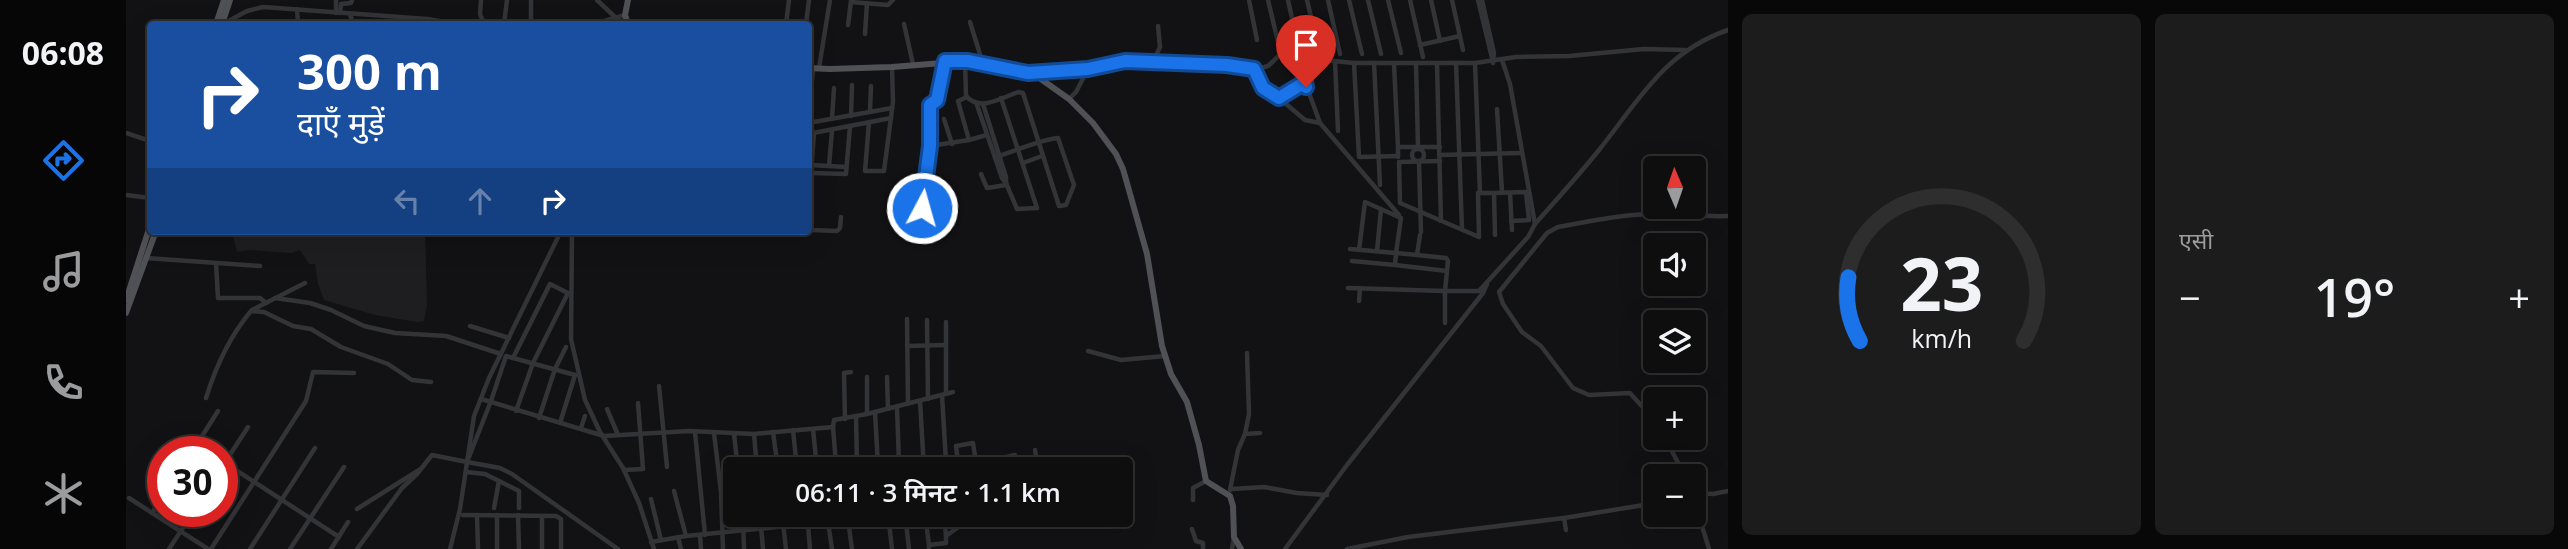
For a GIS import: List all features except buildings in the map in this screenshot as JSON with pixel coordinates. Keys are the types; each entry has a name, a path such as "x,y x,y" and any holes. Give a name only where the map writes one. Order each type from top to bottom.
{"main road":[{"path":"221,20 224,0"},
{"path":"221,20 230,0"},
{"path":"627,21 625,15 628,0"},
{"path":"813,68 892,67 969,61 1028,73 1045,81 1069,99 1111,146 1124,173 1146,254 1165,356 1175,382 1187,402 1206,481 1230,491 1234,537 1241,549"},
{"path":"126,300 147,235"},
{"path":"126,313 155,235"}],"street":[{"path":"338,13 338,2 352,3 352,0"},
{"path":"481,0 480,15 483,21"},
{"path":"504,21 507,0"},
{"path":"531,0 531,21"},
{"path":"597,0 615,17"},
{"path":"786,21 789,0"},
{"path":"806,21 808,0"},
{"path":"813,68 830,0"},
{"path":"848,25 851,1 888,5 893,0"},
{"path":"1249,0 1257,40"},
{"path":"1268,0 1279,46"},
{"path":"1288,0 1299,50"},
{"path":"1307,0 1319,51"},
{"path":"1328,0 1340,54"},
{"path":"1349,0 1362,54"},
{"path":"1368,0 1381,54"},
{"path":"1388,0 1401,53"},
{"path":"1410,0 1423,57"},
{"path":"1431,0 1440,41"},
{"path":"1452,0 1463,50"},
{"path":"1480,0 1493,60"},
{"path":"865,34 871,2"},
{"path":"221,20 263,6 439,21"},
{"path":"297,9 298,21"},
{"path":"350,14 352,21"},
{"path":"603,21 625,15"},
{"path":"970,22 983,65"},
{"path":"904,24 913,64"},
{"path":"1153,62 1160,47 1158,26"},
{"path":"1348,288 1475,292 1487,284 1593,158 1648,86 1685,50 1728,30"},
{"path":"1420,45 1460,36"},
{"path":"1028,73 1088,69 1125,61 1227,65 1254,69 1268,66 1283,52 1313,59 1354,63 1437,64 1644,49 1685,50"},
{"path":"1292,55 1320,123 1402,218"},
{"path":"1279,98 1305,82 1308,66 1313,59"},
{"path":"1502,60 1510,84 1535,224"},
{"path":"922,208 930,146 930,105 937,100 945,61"},
{"path":"969,61 964,85 967,97 980,104 997,157"},
{"path":"1335,61 1338,131"},
{"path":"1354,63 1359,157 1419,162 1459,155 1521,153"},
{"path":"1374,63 1380,185"},
{"path":"1456,63 1462,229"},
{"path":"1394,64 1400,203 1479,237 1475,63"},
{"path":"1416,64 1418,148 1412,156 1419,162"},
{"path":"1437,64 1441,221"},
{"path":"869,122 865,171 884,171 892,108 892,67"},
{"path":"1069,99 1076,92 1088,69"},
{"path":"1254,69 1263,88 1305,120 1320,123"},
{"path":"851,116 852,85"},
{"path":"870,112 871,86"},
{"path":"832,119 834,88"},
{"path":"980,104 1018,92 1023,93 1038,144 1059,206 1064,206 1074,186 1059,140 1056,138 1038,144 997,157"},
{"path":"967,97 958,102 970,140"},
{"path":"980,104 987,135 1017,209 1037,208 1001,98"},
{"path":"812,122 892,108"},
{"path":"1497,109 1502,192"},
{"path":"812,132 891,118"},
{"path":"944,119 952,144"},
{"path":"812,173 846,174 850,126"},
{"path":"829,166 832,130"},
{"path":"126,133 147,140"},
{"path":"930,146 952,144 987,135"},
{"path":"1398,147 1440,147"},
{"path":"1417,255 1421,234 1419,162 1425,155 1418,148"},
{"path":"1023,163 1042,156"},
{"path":"812,165 846,167"},
{"path":"981,174 986,188 1006,184"},
{"path":"1510,192 1512,230"},
{"path":"1480,193 1526,192 1529,220 1511,221"},
{"path":"1494,193 1495,236"},
{"path":"126,195 147,198"},
{"path":"1359,250 1365,202 1402,218"},
{"path":"1377,251 1381,209"},
{"path":"1643,408 1630,393 1589,394 1573,388 1541,346 1522,332 1503,304 1499,292 1547,233 1559,227 1645,214 1728,216"},
{"path":"812,230 837,231 841,217"},
{"path":"1395,265 1402,218"},
{"path":"450,549 474,416 559,235"},
{"path":"572,235 571,339 585,400 624,470 639,503 654,549"},
{"path":"1349,249 1446,258 1445,323"},
{"path":"146,258 260,266"},
{"path":"1352,261 1447,271"},
{"path":"216,263 218,299 260,298 265,303"},
{"path":"206,398 227,345 251,310 304,284"},
{"path":"513,358 550,284 568,293 533,363 516,411"},
{"path":"1285,549 1483,293 1487,284"},
{"path":"1359,301 1360,288"},
{"path":"275,298 310,303 364,326 395,333 446,336 501,354"},
{"path":"251,310 264,312 293,326 311,329 341,347 388,364 412,380 431,382"},
{"path":"907,319 908,404"},
{"path":"928,320 928,399"},
{"path":"946,321 946,457"},
{"path":"470,326 509,338"},
{"path":"907,346 946,345"},
{"path":"539,418 555,369 566,347"},
{"path":"1087,351 1121,360 1165,356"},
{"path":"1247,353 1249,408 1230,491 1264,487 1327,495"},
{"path":"466,467 506,356 575,375 560,423"},
{"path":"175,527 209,549 306,401 313,372 354,373"},
{"path":"845,419 844,373 851,372"},
{"path":"866,377 867,414"},
{"path":"887,377 888,409"},
{"path":"659,386 667,467"},
{"path":"835,457 834,420 856,417 953,392"},
{"path":"481,399 604,436 695,432 754,434 833,427"},
{"path":"920,401 923,457"},
{"path":"624,470 643,469 638,403"},
{"path":"897,407 899,457"},
{"path":"607,409 618,435"},
{"path":"203,436 218,411"},
{"path":"875,412 878,457"},
{"path":"581,429 584,416"},
{"path":"856,417 860,457"},
{"path":"238,442 248,427"},
{"path":"813,429 816,457"},
{"path":"793,430 796,457"},
{"path":"695,432 701,549"},
{"path":"773,432 776,457"},
{"path":"714,433 721,492 723,549"},
{"path":"1245,434 1260,433"},
{"path":"734,434 737,457"},
{"path":"754,434 756,457"},
{"path":"957,457 956,446 973,443 975,457"},
{"path":"250,549 316,448"},
{"path":"1035,450 1036,457"},
{"path":"357,549 402,488 432,455 479,472 520,493 519,508"},
{"path":"290,549 344,467"},
{"path":"466,467 500,468 512,474 618,549"},
{"path":"356,509 420,469"},
{"path":"238,473 339,537"},
{"path":"494,508 499,481"},
{"path":"1193,500 1194,488 1206,481"},
{"path":"674,491 686,536"},
{"path":"1706,494 1728,491"},
{"path":"129,498 147,510"},
{"path":"652,499 661,540"},
{"path":"1348,549 1408,537 1564,518 1643,505"},
{"path":"463,514 556,516 561,519 561,549"},
{"path":"477,515 478,549"},
{"path":"497,515 497,549"},
{"path":"518,516 519,549"},
{"path":"542,516 542,549"},
{"path":"1564,518 1566,530"},
{"path":"331,549 348,522"},
{"path":"169,549 184,527"},
{"path":"743,527 744,549"},
{"path":"762,527 763,549"},
{"path":"651,542 686,536 791,527"},
{"path":"805,527 810,549"},
{"path":"827,527 832,549"},
{"path":"849,527 852,549"},
{"path":"889,527 892,549"},
{"path":"906,527 909,549"},
{"path":"927,527 929,547 945,544 946,527"},
{"path":"947,536 959,527"},
{"path":"1702,527 1709,549"},
{"path":"784,528 786,549"},
{"path":"1192,529 1196,541 1203,543 1203,549"},
{"path":"678,537 681,549"},
{"path":"1232,549 1234,537"}],"shaded area":[{"path":"233,235 425,235 427,305 424,321 375,315 324,300 315,264 309,264 300,250 291,253 249,250 237,252"}],"route":[{"path":"922,208 930,146 930,104 937,100 945,61 968,61 1028,73 1088,69 1125,61 1227,65 1254,69 1263,88 1279,98 1305,82 1306,87"}]}
